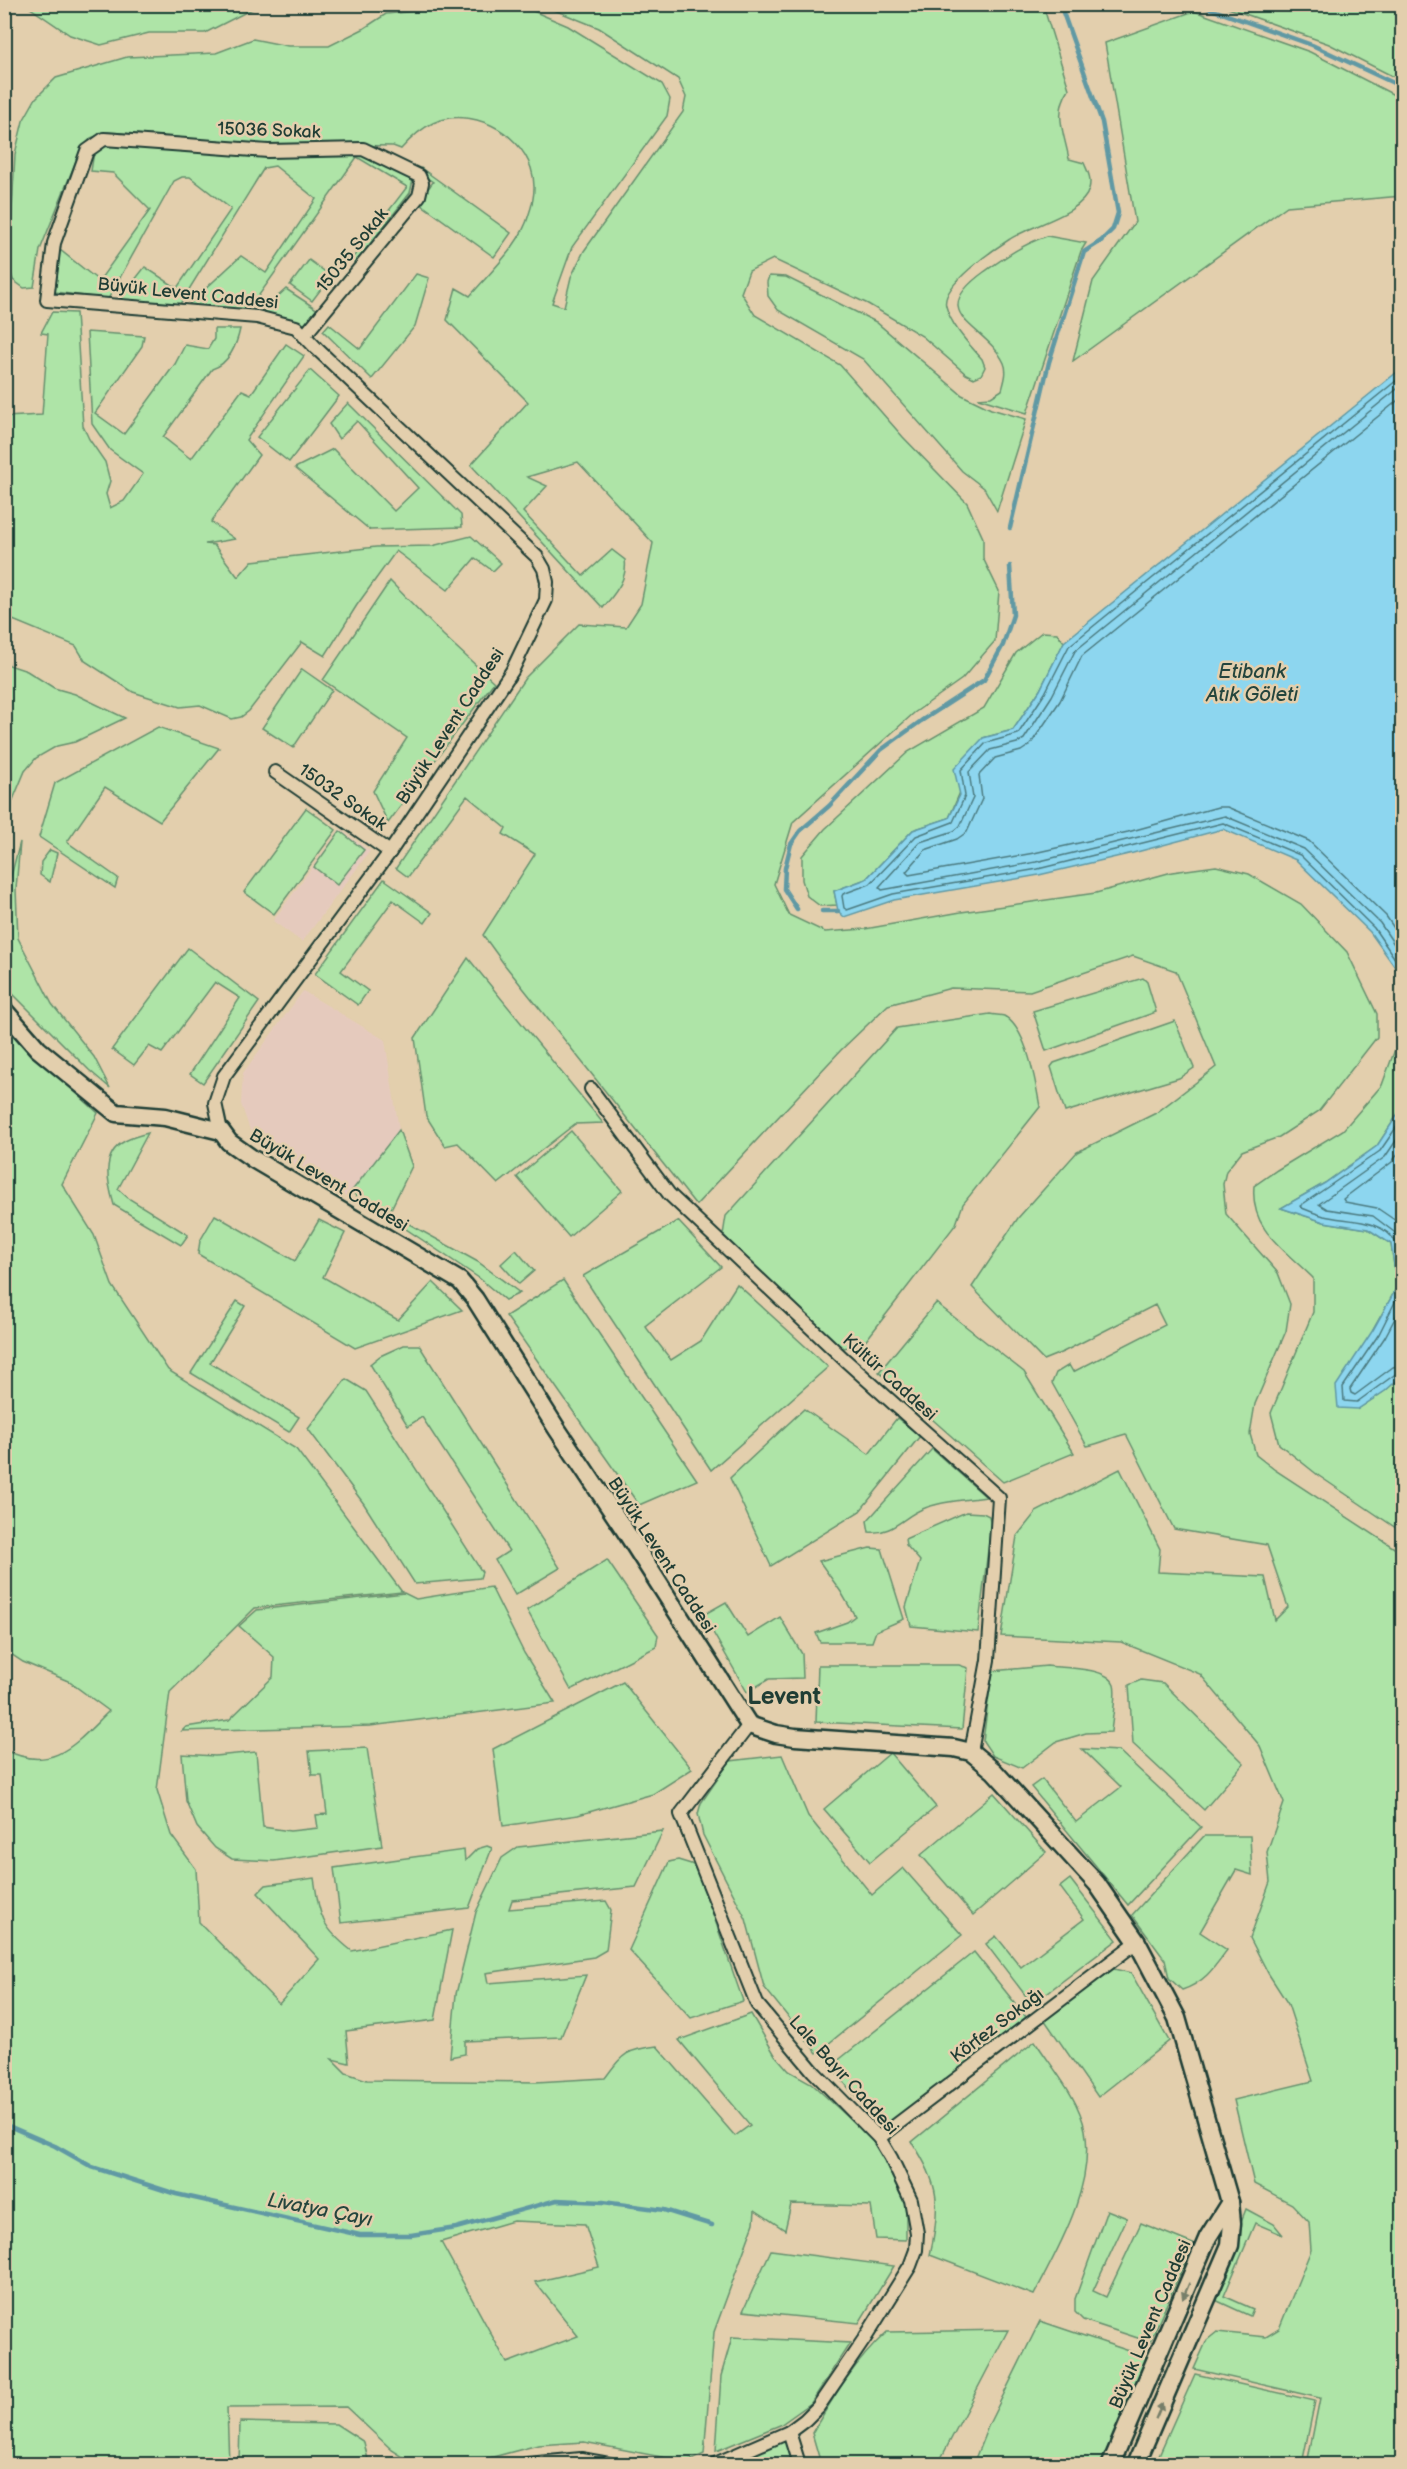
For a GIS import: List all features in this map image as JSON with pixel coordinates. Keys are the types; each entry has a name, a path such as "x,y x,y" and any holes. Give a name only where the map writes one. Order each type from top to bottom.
{"street":[{"name":"15036 Sokak","path":"104,139 268,151 363,149 404,167 419,176 422,183"},
{"name":"Büyük Levent Caddesi","path":"104,139 87,151 54,243 47,300 257,317 296,327 537,557 546,576 546,600 512,671 390,852 224,1076 215,1103 221,1131 230,1142 253,1159 460,1281 468,1289 749,1725"},
{"name":"15035 Sokak","path":"304,336 419,196 422,183"},
{"name":"15032 Sokak","path":"274,772 390,852"},
{"path":"4,1010 38,1049 116,1113 165,1117 221,1131"},
{"name":"Kültür Caddesi","path":"591,1089 669,1194 845,1360 999,1498 988,1660 971,1752"},
{"path":"749,1725 776,1734 795,1737 954,1748 971,1752 994,1771 1097,1884 1137,1942 1177,2018 1230,2202 1232,2223 1230,2245 1136,2464"},
{"name":"Lale Bayır Caddesi","path":"715,2464 789,2432 818,2407 910,2266 916,2250 917,2233 911,2200 879,2138 813,2071 757,2004 681,1814 749,1725"},
{"name":"Körfez Sokağı","path":"879,2138 1137,1942"},
{"name":"Büyük Levent Caddesi","path":"1111,2464 1208,2237 1230,2202"},
{"path":"789,2432 799,2464"},
{"path":"527,2464 581,2459 609,2464"}],"shaded area":[{"path":"340,829 370,851 302,942 273,921"},
{"path":"303,991 385,1040 399,1130 347,1197 267,1149 250,1130 241,1104 243,1073"}],"green space":[{"path":"26,5 260,5 205,33 149,33 101,45 70,35"},
{"path":"457,5 519,5 568,26 662,84 670,99 667,116 572,247 552,303 564,307 571,277 584,251 683,112 686,97 678,79 599,28 542,5 1043,5 1069,89 1062,106 1061,123 1069,159 1084,163 1090,185 1085,198 1077,205 1002,244 981,259 951,288 946,298 948,313 961,334 982,359 985,367 981,375 974,378 966,374 922,336 868,304 773,259 749,271 741,293 755,315 840,365 903,437 967,503 983,538 983,558 999,591 995,641 962,679 914,713 793,822 774,884 789,915 825,932 865,929 961,912 1096,893 1172,872 1216,866 1249,874 1301,904 1347,952 1377,1014 1377,1037 1319,1111 1279,1137 1242,1151 1226,1171 1223,1184 1226,1214 1278,1273 1290,1304 1286,1331 1255,1404 1250,1434 1256,1455 1275,1470 1402,1553 1402,1834 1400,1838 1402,2317 1399,2349 1402,2464 1307,2464 1320,2398 1194,2369 1207,2340 1217,2332 1266,2337 1279,2329 1311,2250 1309,2222 1292,2204 1254,2184 1234,2100 1313,2081 1288,2004 1268,1973 1250,1938 1270,1882 1267,1852 1284,1803 1260,1746 1200,1674 1121,1642 1001,1636 1017,1536 1036,1512 1120,1469 1160,1549 1158,1572 1265,1577 1275,1620 1288,1607 1267,1545 1174,1529 1126,1434 1087,1446 1052,1383 1056,1373 1069,1365 1073,1372 1165,1325 1155,1305 1043,1360 972,1287 1018,1218 1077,1152 1156,1113 1216,1067 1176,971 1133,956 1030,991 951,988 888,1005 841,1050 696,1205 483,935 535,854 503,834 506,828 467,796 408,877 396,868 525,678 579,624 626,627 641,604 653,543 578,462 527,477 547,486 523,512 583,576 612,550 625,560 623,580 603,608 471,465 528,402 447,320 456,288 470,296 504,258 525,225 532,203 534,185 533,174 525,155 516,143 491,125 462,118 433,123 416,134 401,149 393,146 264,144 108,132 91,138 80,151 40,250 34,287 24,288 13,280 9,266 15,154 23,121 36,98 56,78 127,57 216,53 253,39 288,46 329,46 363,29 386,14"},
{"path":"1220,5 1402,5 1402,81 1329,44"},
{"path":"1194,11 1310,52 1402,99 1402,196 1287,206 1073,361 1093,281 1135,222 1105,43"},
{"path":"105,145 361,154 399,169 413,180 410,193 355,263 351,260 407,187 357,157 247,312 188,305 241,256 266,273 316,199 275,166 264,168 180,304 119,300 145,267 177,288 231,209 190,177 182,177 174,181 108,299 55,292 60,250 99,281 150,210 113,173 91,171 94,152"},
{"path":"421,168 511,233 494,257 418,202 433,182 418,172"},
{"path":"1047,236 1086,243 1081,251 1027,413 978,398 991,397 1002,390 1006,370 995,350 964,319 959,310 959,299 967,287 984,272 1022,247"},
{"path":"309,260 331,276 312,301 290,285"},
{"path":"416,274 429,278 415,326 372,379 323,331 329,324 360,349"},
{"path":"769,276 786,277 876,322 962,395 991,409 1026,419 997,511 984,488 962,471 863,359 778,310 768,296"},
{"path":"286,289 318,310 306,325 262,311"},
{"path":"52,312 76,313 83,426 105,462 110,481 106,494 110,508 124,501 143,474 110,450 92,424 87,332 144,336 142,346 95,413 124,434 175,364 185,345 208,349 214,339 214,329 240,329 237,341 228,358 212,369 163,437 191,459 242,390 251,394 286,344 304,356 246,440 259,455 211,522 235,539 205,544 214,545 238,577 252,561 376,547 432,546 471,536 501,563 493,571 475,558 448,590 396,551 357,605 325,656 302,642 249,711 241,717 232,719 200,705 180,707 133,692 85,661 76,646 13,620 5,622 5,417 42,415 48,334 41,333"},
{"path":"310,370 339,396 289,462 257,437"},
{"path":"348,403 461,515 462,527 370,530 295,468 333,449 394,511 418,488 357,421 339,439 329,424"},
{"path":"390,581 443,635 494,682 388,823 373,791 407,738 323,680"},
{"path":"1042,632 1057,633 1064,642 1040,690 1013,730 983,738 949,818 913,830 866,879 834,891 837,905 820,906 807,896 802,880 802,856 825,829 908,752 984,708 1016,653"},
{"path":"5,658 9,665 27,671 54,688 75,694 125,718 75,742 57,746 36,758 25,771 5,819"},
{"path":"302,669 332,690 293,748 262,728"},
{"path":"158,727 219,748 160,821 105,787 67,842 118,878 115,888 39,837 55,783"},
{"path":"306,808 336,830 274,914 244,892"},
{"path":"340,831 364,850 337,885 314,867"},
{"path":"20,842 16,889 18,938 52,1004 94,1057 110,1088 5,986 5,899"},
{"path":"50,850 57,853 50,882 40,875 41,862"},
{"path":"384,879 432,913 425,923 393,900 341,971 368,991 358,1005 315,974"},
{"path":"188,948 259,1002 203,1083 190,1074 240,998 215,982 162,1053 149,1046 134,1065 112,1049"},
{"path":"468,958 603,1123 575,1124 498,1184 458,1143 445,1146 426,1116 415,1038"},
{"path":"1397,973 1402,977 1402,1108 1377,1146 1325,1183 1281,1208 1324,1222 1368,1229 1391,1244 1397,1287 1373,1330 1358,1409 1385,1391 1402,1376 1402,1532 1319,1476 1279,1444 1271,1413 1313,1312 1313,1278 1271,1238 1257,1215 1254,1201 1254,1186 1343,1130 1382,1085 1401,1033"},
{"path":"1143,978 1147,982 1156,1012 1046,1051 1033,1011"},
{"path":"990,1014 1004,1016 1019,1032 1029,1057 1040,1107 963,1204 956,1224 864,1343 840,1349 723,1235 726,1216 897,1028"},
{"path":"1175,1021 1194,1068 1179,1078 1065,1112 1051,1067 1054,1063"},
{"path":"5,1028 98,1113 62,1184 94,1235 112,1285 168,1370 296,1449 402,1592 255,1608 170,1692 157,1790 171,1835 196,1869 199,1922 279,2004 319,1959 258,1893 266,1885 314,1878 320,1911 327,1927 352,1951 452,1930 435,2020 346,2031 349,2063 332,2059 346,2073 367,2080 536,2082 605,2078 626,2054 638,2049 657,2046 735,2136 750,2125 679,2040 751,2014 775,2055 789,2071 811,2083 876,2143 906,2206 906,2240 876,2239 871,2206 791,2204 785,2230 755,2210 754,2223 714,2332 704,2454 687,2462 584,2442 538,2445 467,2464 414,2464 392,2450 346,2407 227,2408 229,2464 5,2464 5,1750 22,1757 37,1759 51,1757 75,1744 109,1711 68,1681 23,1662 5,1650","holes":["513,2221 585,2224 599,2267 535,2282 578,2336 507,2363 441,2242"]},
{"path":"399,1130 412,1166 389,1213 478,1262 520,1293 505,1300 479,1278 351,1192"},
{"path":"571,1131 622,1191 569,1237 517,1177"},
{"path":"148,1133 118,1189 128,1198 188,1235 181,1245 114,1205 108,1179 109,1161 112,1154 125,1141"},
{"path":"215,1215 295,1261 319,1220 345,1233 323,1277 398,1320 433,1282 462,1310 355,1348 198,1254 200,1241"},
{"path":"678,1221 721,1267 645,1326 671,1360 701,1341 737,1284 828,1367 711,1470 583,1276"},
{"path":"516,1250 534,1271 519,1284 501,1264"},
{"path":"563,1280 697,1480 639,1505 506,1316"},
{"path":"237,1301 245,1306 210,1363 299,1417 289,1432 191,1373"},
{"path":"936,1303 1024,1372 1074,1453 1003,1482 879,1372"},
{"path":"404,1345 419,1345 560,1568 515,1595 495,1560 509,1551 422,1417 408,1426 370,1364 380,1356"},
{"path":"346,1379 366,1391 482,1572 480,1578 415,1584 364,1504 308,1429"},
{"path":"804,1409 869,1454 897,1418 920,1436 860,1511 771,1566 730,1478"},
{"path":"932,1449 986,1497 932,1506 918,1511 892,1528 869,1532 867,1521"},
{"path":"966,1512 983,1513 989,1516 991,1525 978,1632 911,1626 906,1607 920,1561 906,1545 905,1539"},
{"path":"870,1548 882,1549 904,1619 876,1631 872,1642 820,1642 816,1633 847,1622 855,1616 819,1561"},
{"path":"607,1560 658,1635 656,1647 571,1690 527,1610"},
{"path":"491,1587 524,1653 555,1703 370,1726 182,1731 186,1727 229,1720 273,1677 274,1657 239,1626 257,1610 404,1593 416,1599"},
{"path":"726,1602 748,1637 780,1617 802,1654 803,1678 769,1679 747,1692 703,1615"},
{"path":"818,1665 959,1665 968,1668 962,1729 816,1722"},
{"path":"1047,1666 1094,1671 1110,1678 1114,1684 1115,1694 1111,1732 1086,1733 1056,1742 1022,1768 993,1756 983,1741 992,1671"},
{"path":"1141,1680 1163,1683 1244,1763 1204,1810 1133,1744 1129,1685"},
{"path":"623,1682 692,1769 653,1794 578,1815 503,1826 493,1749"},
{"path":"367,1748 382,1846 274,1861 232,1859 215,1848 197,1827 186,1801 182,1754 215,1756 256,1752 263,1827 290,1831 318,1828 316,1815 327,1814 322,1775 312,1775 309,1751"},
{"path":"1082,1749 1119,1751 1201,1827 1128,1905 1031,1787 1042,1779 1076,1822 1121,1787"},
{"path":"890,1753 936,1807 870,1862 824,1809"},
{"path":"782,1755 808,1816 872,1895 903,1868 962,1935 817,2053 764,1987 746,1919 703,1835 698,1814 701,1803 730,1761"},
{"path":"994,1793 1046,1852 973,1915 921,1855"},
{"path":"663,1831 636,1887 512,1900 509,1909 606,1901 611,1910 606,1950 594,1957 486,1973 488,1983 586,1975 561,2037 465,2041 465,2054 450,2057 456,1994 476,1912 502,1858 518,1847"},
{"path":"1204,1836 1250,1836 1252,1875 1236,1870 1200,1932 1227,1950 1213,1969 1202,1979 1182,1990 1169,1978 1165,1960 1132,1915"},
{"path":"487,1846 492,1848 469,1908 341,1923 334,1868 464,1850 465,1861 477,1849"},
{"path":"678,1860 697,1868 743,2001 691,2018 629,1950 669,1862"},
{"path":"1070,1879 1117,1940 1032,2004 986,1944 996,1936 1021,1967 1084,1919 1060,1887"},
{"path":"974,1952 1026,2017 883,2131 831,2066"},
{"path":"1114,1969 1131,1973 1169,2041 1098,2097 1044,2019"},
{"path":"1035,2041 1077,2106 1085,2130 1087,2151 1085,2172 1073,2215 1034,2295 930,2255 936,2223 936,2196 928,2170 912,2142"},
{"path":"1246,2209 1274,2224 1283,2235 1255,2223 1224,2296 1253,2309 1250,2316 1211,2298"},
{"path":"1107,2210 1127,2218 1093,2291 1106,2297 1141,2223 1193,2244 1150,2342 1083,2320 1075,2312 1075,2299"},
{"path":"771,2250 894,2266 859,2323 743,2311"},
{"path":"1040,2321 1147,2357 1102,2464 973,2464 989,2424"},
{"path":"1008,2330 938,2464 821,2464 812,2433 855,2367 887,2332"},
{"path":"732,2337 850,2343 811,2403 780,2425 716,2451 721,2376"},
{"path":"1195,2374 1315,2401 1302,2464 1155,2464"},
{"path":"240,2422 336,2424 364,2442 369,2464 239,2464"},
{"path":"786,2440 792,2464 725,2464"}],"water":[{"name":"Etibank Atık Göleti","path":"1402,368 1402,977 1370,932 1296,860 1223,829 1039,875 894,900 844,917 838,911 834,891 866,879 913,830 949,818 960,795 954,769 983,738 1013,730 1040,690 1064,642"},
{"path":"1402,1108 1402,1376 1385,1391 1358,1409 1338,1408 1336,1386 1373,1330 1397,1287 1391,1244 1368,1229 1324,1222 1281,1208 1325,1183 1377,1146"}],"waterway":[{"path":"1010,528 1049,362 1084,252 1101,241 1113,229 1118,213 1102,122 1060,4"},
{"path":"1204,4 1205,7 1312,45 1402,87"},
{"path":"797,909 784,889 785,868 791,844 800,831 829,806 881,750 984,680 1003,645 1013,615 1010,566"},
{"path":"822,911 838,911"},
{"name":"Livatya Çayı","path":"4,2124 55,2146 92,2167 176,2194 360,2235 411,2235 456,2228 557,2200 603,2202 664,2210 712,2225"}],"district":[{"name":"Levent","path":"784,1696"}]}
